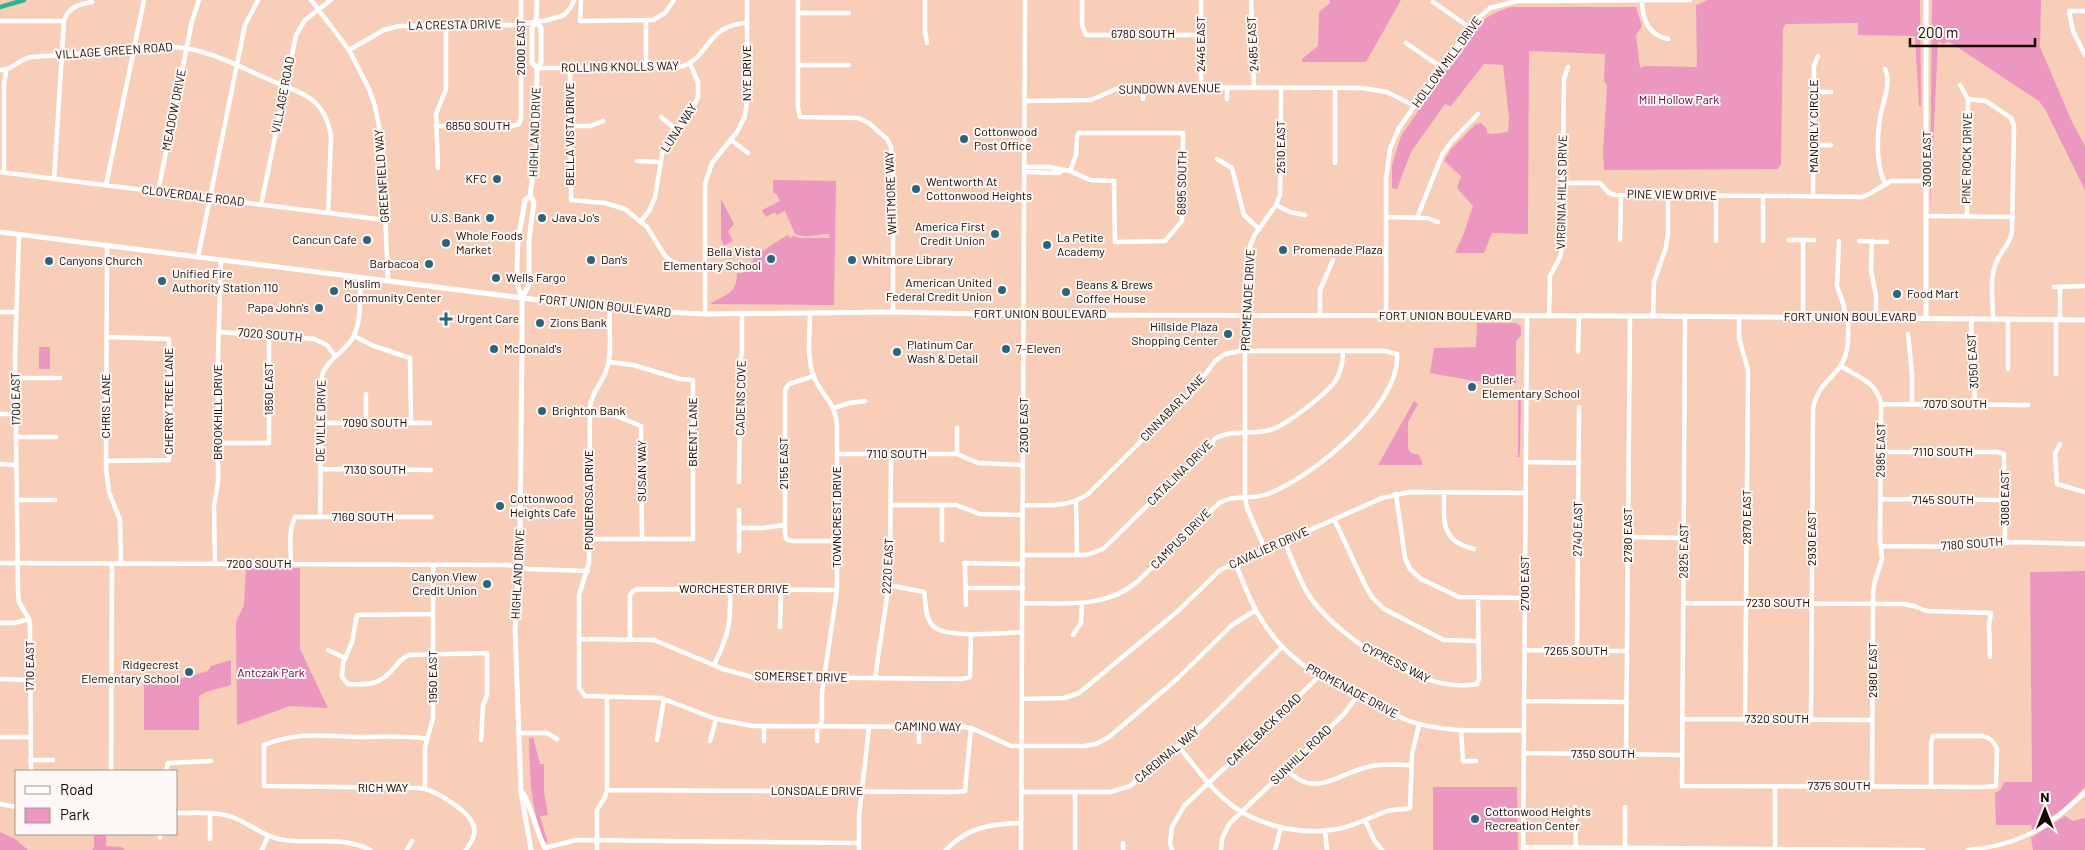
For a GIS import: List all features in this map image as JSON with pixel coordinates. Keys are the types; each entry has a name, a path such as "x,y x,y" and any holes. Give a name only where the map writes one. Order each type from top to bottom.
{"main road":[{"name":"HIGHLAND DRIVE","path":"537,0 536,21 532,28 532,63 537,68"},
{"name":"3000 EAST","path":"1926,0 1926,318"},
{"name":"HIGHLAND DRIVE","path":"522,298 528,285 529,240 534,202 530,196 536,150 537,68 541,63 542,28 536,21"},
{"name":"HIGHLAND DRIVE","path":"530,196 524,200 518,241 517,283 522,298 521,502 515,630 521,792 531,850"},
{"name":"FORT UNION BOULEVARD","path":"0,232 610,309 705,314 893,312 1024,315 1686,316 2085,320"},
{"path":"521,792 530,804 535,827 546,849"}],"street":[{"path":"106,185 144,0"},
{"name":"MEADOW DRIVE","path":"158,192 187,47 199,0"},
{"path":"198,257 245,25 258,0"},
{"name":"GREENFIELD WAY","path":"311,0 349,50 369,89 379,123 382,142 388,281"},
{"name":"VILLAGE ROAD","path":"262,204 296,35 306,20 331,0"},
{"name":"2000 EAST","path":"519,124 521,118 521,0"},
{"name":"LA CRESTA DRIVE","path":"349,50 369,37 391,28 416,25 514,25 554,19 564,15 574,0"},
{"path":"581,0 580,21 653,20 661,16 674,0"},
{"name":"NYE DRIVE","path":"705,314 706,179 712,163 741,125 746,108 747,0"},
{"path":"798,0 798,65 849,65"},
{"path":"925,0 927,43"},
{"name":"2300 EAST","path":"1021,850 1025,0"},
{"name":"6780 SOUTH","path":"1082,0 1082,25 1086,35 1201,35"},
{"name":"2445 EAST","path":"1201,0 1201,88"},
{"name":"2485 EAST","path":"1251,0 1254,88"},
{"name":"HOLLOW MILL DRIVE","path":"1386,316 1387,168 1390,148 1399,128 1469,27 1479,16 1495,3 1516,1 1690,0"},
{"path":"1642,1 1642,12 1646,24 1657,36 1668,39"},
{"path":"54,179 64,21 70,9 92,2"},
{"path":"1433,2 1469,27"},
{"path":"2085,11 2070,11 2071,26 2085,56"},
{"path":"798,13 849,13"},
{"path":"0,20 64,21"},
{"path":"646,21 646,67"},
{"name":"ROLLING KNOLLS WAY","path":"537,68 673,68 690,64 716,33 729,26 747,23"},
{"path":"438,168 436,114 446,89 446,25"},
{"path":"1406,43 1441,68"},
{"name":"VILLAGE GREEN ROAD","path":"6,71 24,58 167,46 187,47 285,87 312,100 323,112 329,126 328,213"},
{"name":"MANORLY CIRCLE","path":"1813,196 1814,66 1818,56"},
{"name":"LUNA WAY","path":"641,221 649,211 655,197 663,149 692,110 698,97 698,82 690,64"},
{"name":"WHITMORE WAY","path":"798,65 800,117 850,117 864,120 891,147 893,169 893,312"},
{"name":"VIRGINIA HILLS DRIVE","path":"1549,316 1550,276 1560,257 1562,248 1564,79 1568,67"},
{"name":"BELLA VISTA DRIVE","path":"570,68 571,200 616,205 641,221"},
{"path":"1885,69 1888,78 1880,118 1879,167 1885,183"},
{"path":"0,70 6,71 2,172"},
{"path":"1960,85 1968,99 1986,101 2011,118 2013,122 2013,217 2011,238 1998,257 1993,272 1993,319"},
{"path":"1143,87 1143,99"},
{"name":"SUNDOWN AVENUE","path":"1025,101 1091,100 1116,89 1143,87 1335,88 1379,90 1395,95 1415,106"},
{"name":"SUNDOWN AVENUE","path":"1227,88 1227,99"},
{"name":"2510 EAST","path":"1276,205 1280,190 1281,88"},
{"path":"1335,88 1335,163"},
{"path":"1814,92 1831,92"},
{"name":"PINE ROCK DRIVE","path":"1967,216 1968,99"},
{"path":"1417,218 1442,155 1451,142 1478,114"},
{"path":"661,117 677,130"},
{"path":"570,126 590,126 603,121"},
{"name":"6850 SOUTH","path":"436,126 512,126 519,124"},
{"name":"6895 SOUTH","path":"1079,133 1183,133 1182,212 1180,225 1165,241 1115,242 1114,181 1090,180 1070,170 1076,155 1076,136 1079,133"},
{"path":"731,140 748,152"},
{"path":"1814,145 1831,145"},
{"path":"1217,159 1232,168 1244,215 1259,229"},
{"path":"637,161 660,162"},
{"path":"1025,170 1049,167 1062,171 1070,170"},
{"name":"CLOVERDALE ROAD","path":"2,172 386,220"},
{"name":"PINE VIEW DRIVE","path":"1563,183 1600,183 1612,194 1621,195 1862,197 1885,183 1896,180 1926,181"},
{"path":"1620,240 1621,195"},
{"path":"1653,316 1654,282 1666,247 1668,234 1668,196"},
{"path":"1716,196 1716,241"},
{"path":"1763,196 1763,241"},
{"path":"1276,205 1290,212 1305,215"},
{"name":"PROMENADE DRIVE","path":"1265,549 1247,508 1245,497 1246,315 1250,285 1250,246 1259,229 1276,205"},
{"path":"1926,216 2013,217"},
{"path":"1386,218 1427,218 1438,222"},
{"path":"641,221 653,234 665,256 671,261 688,267 705,267"},
{"name":"1700 EAST","path":"17,564 15,378 19,235"},
{"path":"1789,240 1814,240"},
{"path":"1803,240 1803,317"},
{"path":"1838,241 1837,286 1844,306 1848,344 1841,366"},
{"path":"1859,241 1887,242"},
{"path":"1872,242 1871,276 1876,296 1876,317"},
{"name":"CHRIS LANE","path":"107,246 106,461 108,486 120,520 121,564"},
{"name":"BROOKHILL DRIVE","path":"215,564 214,506 218,482 218,354 221,260"},
{"path":"1320,315 1320,290 1333,260"},
{"path":"361,278 358,324 354,336 374,346 410,358 411,423"},
{"path":"2054,287 2085,286"},
{"path":"2056,374 2060,287"},
{"name":"PONDEROSA DRIVE","path":"582,694 579,688 580,590 588,571 590,539 590,415 592,395 605,374 609,362 610,309"},
{"path":"0,312 16,312"},
{"name":"CADENS COVE","path":"739,482 742,314"},
{"name":"TOWNCREST DRIVE","path":"810,314 810,361 814,376 834,408 837,426 837,590 824,678 822,721 817,741"},
{"name":"2700 EAST","path":"1523,848 1527,316"},
{"path":"1578,316 1578,352"},
{"name":"2780 EAST","path":"1626,754 1630,316"},
{"name":"2825 EAST","path":"1682,786 1686,316"},
{"name":"2870 EAST","path":"1739,317 1739,338 1748,370 1745,719"},
{"name":"3050 EAST","path":"1971,318 1971,350 1975,370 1975,404"},
{"path":"2008,319 2008,369"},
{"name":"7020 SOUTH","path":"220,332 319,340 327,345 336,356"},
{"path":"1908,334 1912,374 1912,404"},
{"name":"1850 EAST","path":"218,444 269,443 269,335"},
{"name":"DE VILLE DRIVE","path":"320,517 322,375 327,364 354,336"},
{"name":"CHERRY TREE LANE","path":"106,461 169,460 169,339 107,338"},
{"name":"CATALINA DRIVE","path":"1023,555 1091,554 1109,543 1213,440 1227,433 1261,432 1281,425 1324,393 1337,378 1341,367 1343,351"},
{"name":"CINNABAR LANE","path":"1076,502 1088,494 1198,384 1219,358 1231,352 1385,351 1397,354"},
{"name":"CAMPUS DRIVE","path":"1023,602 1082,603 1107,599 1126,591 1145,575 1214,506 1227,499 1260,496 1273,491 1320,463 1345,443 1383,399 1397,363 1397,354"},
{"name":"BRENT LANE","path":"609,362 633,365 680,379 693,380 693,539 642,539"},
{"name":"2985 EAST","path":"1841,366 1872,385 1877,390 1881,404 1880,546 1882,554"},
{"name":"2930 EAST","path":"1810,720 1813,408 1822,387 1841,366"},
{"name":"2155 EAST","path":"814,376 786,386 784,525 786,539 837,541"},
{"path":"15,378 60,378"},
{"path":"366,394 366,423"},
{"path":"834,408 849,402 865,401"},
{"name":"7070 SOUTH","path":"1881,404 2028,405"},
{"name":"2740 EAST","path":"1577,651 1580,407"},
{"path":"0,414 16,414"},
{"name":"SUSAN WAY","path":"590,415 614,416 641,426 642,539"},
{"name":"7090 SOUTH","path":"320,423 430,423"},
{"path":"957,428 957,454"},
{"path":"16,437 56,437"},
{"path":"2060,444 2055,454 2057,484 2085,492"},
{"name":"7110 SOUTH","path":"1881,452 1998,452 2004,454"},
{"name":"2220 EAST","path":"875,678 888,585 891,453"},
{"name":"7110 SOUTH","path":"837,454 957,454 985,464 1023,465"},
{"name":"3080 EAST","path":"2004,454 2005,542"},
{"path":"1526,462 1579,463"},
{"path":"0,464 16,465"},
{"name":"7130 SOUTH","path":"320,469 430,470"},
{"path":"1444,492 1446,531 1456,543 1474,549"},
{"name":"CAVALIER DRIVE","path":"1022,699 1064,698 1079,693 1178,611 1220,570 1334,519 1396,494 1526,492"},
{"path":"1396,494 1404,554 1410,569 1421,579 1451,595 1478,598 1525,598"},
{"name":"7145 SOUTH","path":"1880,499 2005,500"},
{"path":"17,500 55,500"},
{"path":"1023,505 1061,505 1076,502 1077,555"},
{"path":"890,505 956,505 980,514 1023,515"},
{"path":"942,505 942,540"},
{"path":"739,510 739,551"},
{"name":"7160 SOUTH","path":"291,564 292,523 295,517 432,517"},
{"path":"1334,519 1365,585 1372,597 1384,609 1444,640 1478,641"},
{"path":"739,528 763,528 784,525"},
{"path":"1628,537 1684,538"},
{"path":"590,539 642,539"},
{"name":"CYPRESS WAY","path":"1284,541 1305,588 1318,606 1349,637 1380,657 1428,681 1445,684 1477,684 1479,679 1478,598"},
{"name":"7180 SOUTH","path":"1880,546 1975,547 2005,542 2085,544"},
{"name":"2980 EAST","path":"1872,786 1873,604 1875,581 1882,554"},
{"name":"PROMENADE DRIVE","path":"1235,562 1256,610 1268,630 1298,662 1319,676 1419,725 1461,730 1524,730"},
{"name":"7200 SOUTH","path":"0,563 508,565 528,569 588,571"},
{"name":"1710 EAST","path":"17,564 18,598 29,619 30,770"},
{"path":"111,770 112,564"},
{"path":"966,605 964,565 1023,564"},
{"name":"1950 EAST","path":"425,789 426,739 432,718 432,565"},
{"path":"888,585 924,592 928,619 939,631 971,634 1022,632"},
{"path":"966,588 1023,588"},
{"name":"WORCHESTER DRIVE","path":"630,639 632,592 637,589 837,590"},
{"path":"714,665 730,627 730,589"},
{"path":"780,589 780,627"},
{"path":"1073,635 1081,623 1082,603"},
{"name":"7230 SOUTH","path":"1683,603 1909,604 1934,612 1991,613 1989,624 1990,657"},
{"name":"CAMINO WAY","path":"582,694 585,696 652,697 664,699 716,719 740,724 819,727 971,728 1011,746 1084,746 1103,741 1177,679 1232,625 1256,610"},
{"path":"433,614 357,615 352,642 345,658 342,677 348,684 364,685 378,683 386,678 404,657 414,654 487,653 487,695 483,705 481,740"},
{"path":"0,622 18,622 29,619"},
{"name":"SOMERSET DRIVE","path":"579,639 646,639 663,642 714,665 736,673 752,676 824,678 970,677 971,634"},
{"name":"CARDINAL WAY","path":"1022,792 1110,792 1126,788 1203,725 1282,647"},
{"path":"328,650 345,658"},
{"name":"7265 SOUTH","path":"1525,650 1627,651"},
{"name":"CAMELBACK ROAD","path":"1172,850 1171,835 1176,817 1184,806 1319,676"},
{"path":"0,680 30,680"},
{"name":"SUNHILL ROAD","path":"1221,850 1226,828 1344,714 1357,696"},
{"path":"597,850 598,810 605,798 606,790 607,697"},
{"path":"657,740 664,699"},
{"path":"1525,701 1627,702"},
{"path":"710,741 716,719"},
{"name":"7320 SOUTH","path":"1682,719 1872,720"},
{"path":"1178,746 1224,800 1242,812 1281,827 1303,831 1325,830 1340,828 1391,810 1410,808 1410,765 1419,725"},
{"path":"764,726 764,741"},
{"path":"859,850 859,816 869,726"},
{"path":"919,727 919,742"},
{"name":"LONSDALE DRIVE","path":"606,790 862,792 954,792 966,790 971,728"},
{"path":"1461,730 1463,761 1476,761"},
{"path":"520,733 547,734 557,739"},
{"name":"RICH WAY","path":"426,739 316,734 293,736 264,745 264,786 425,789 442,796 472,822 475,832 466,850"},
{"name":"7375 SOUTH","path":"1682,786 1931,787 1996,786 1997,749 1991,739 1982,736 1933,736 1931,744 1931,787"},
{"path":"0,737 30,737"},
{"name":"7350 SOUTH","path":"1524,754 1682,755"},
{"path":"30,760 53,760"},
{"path":"166,770 168,763 175,761 210,761"},
{"path":"1286,769 1301,782 1314,785 1326,783 1368,766 1410,765"},
{"path":"1775,849 1776,786"},
{"path":"1075,792 1075,850"},
{"path":"1968,850 2004,848 2046,826 2060,816 2085,792"},
{"path":"0,804 15,807"},
{"path":"1575,807 1576,849"},
{"path":"1625,848 1626,807"},
{"path":"178,813 210,814 236,818 268,836 289,841 350,842 370,850"},
{"path":"210,814 210,838"},
{"path":"1365,820 1374,840 1382,850"},
{"path":"946,850 959,837 977,828 1021,823"},
{"path":"1275,850 1281,827"},
{"path":"1325,830 1327,850"},
{"path":"262,850 268,836"},
{"path":"546,849 570,841 597,840 859,843"},
{"path":"407,850 412,841"},
{"path":"1123,843 1123,850"},
{"path":"1523,848 1923,850"}],"green space":[{"path":"1330,0 1401,0 1366,62 1302,62 1302,59 1318,46 1319,12 1330,3"},
{"name":"Mill Hollow Park","path":"1708,0 1920,0 1921,106 1919,106 1915,36 1858,35 1858,23 1786,24 1783,28 1781,164 1778,169 1604,170 1603,151 1607,85 1604,81 1605,54 1529,51 1528,234 1492,233 1484,253 1455,253 1473,206 1457,188 1461,176 1444,161 1451,149 1476,124 1481,123 1487,129 1487,133 1508,132 1509,118 1503,65 1484,64 1451,106 1445,104 1411,152 1397,189 1392,188 1392,165 1401,136 1477,26 1497,12 1512,7 1636,7 1642,26 1636,35 1640,68 1645,66 1697,67 1696,5"},
{"path":"1932,0 2041,0 2040,47 2072,122 2085,146 2085,190 2045,109 2039,101 1948,41 1944,44 1938,41 1930,211"},
{"path":"773,180 836,181 834,305 710,304 732,290 735,286 737,273 743,273 742,267 753,261 753,257 788,235 790,238 794,236 800,238 830,238 829,234 808,236 795,234 785,211 776,215 775,212 766,217 762,210 780,201 773,192"},
{"path":"721,199 734,224 728,231 733,241 724,246 721,239"},
{"path":"1477,323 1517,323 1521,327 1521,335 1516,341 1516,383 1475,381 1430,373 1434,348 1476,347"},
{"path":"39,347 50,347 50,369 39,369"},
{"path":"1518,390 1521,395 1520,453 1519,457 1515,457 1518,456 1518,392 1515,391"},
{"path":"1414,401 1418,404 1408,422 1408,449 1411,453 1419,455 1423,465 1378,465"},
{"name":"Antczak Park","path":"246,568 300,568 300,649 328,708 290,706 237,725 236,622 244,605"},
{"path":"2085,571 2085,787 2064,808 2032,830 2031,825 1996,825 1995,793 2001,789 2004,782 2032,782 2030,572"},
{"path":"231,660 231,685 206,692 199,696 199,730 144,730 144,674 163,684 208,671 211,666"},
{"path":"533,737 540,764 544,764 544,792 548,815 540,816 548,843 544,841 539,829 533,804 529,739"},
{"name":"Cottonwood Heights Recreation Center","path":"1433,787 1517,787 1518,850 1433,850"},
{"path":"2065,816 2073,821 2085,818 2085,850 2033,850 2031,838"},
{"path":"0,832 15,839 28,850 0,850"},
{"path":"94,835 106,835 106,846 121,847 125,850 92,850 94,847"}],"waterway":[{"path":"0,7 24,0"}],"place":[{"name":"Cottonwood Post Office","path":"964,139"},
{"name":"KFC","path":"497,179"},
{"name":"Wentworth At Cottonwood Heights","path":"916,189"},
{"name":"U.S. Bank","path":"490,218"},
{"name":"Java Jo's","path":"542,218"},
{"name":"America First Credit Union","path":"995,234"},
{"name":"Cancun Cafe","path":"367,240"},
{"name":"Whole Foods Market","path":"446,243"},
{"name":"La Petite Academy","path":"1047,245"},
{"name":"Promenade Plaza","path":"1283,250"},
{"name":"Bella Vista Elementary School","path":"771,259"},
{"name":"Dan's","path":"591,260"},
{"name":"Whitmore Library","path":"852,260"},
{"name":"Canyons Church","path":"49,261"},
{"name":"Barbacoa","path":"429,264"},
{"name":"Wells Fargo","path":"496,278"},
{"name":"Unified Fire Authority Station 110","path":"162,281"},
{"name":"American United Federal Credit Union","path":"1002,290"},
{"name":"Muslim Community Center","path":"334,291"},
{"name":"Beans & Brews Coffee House","path":"1066,292"},
{"name":"Food Mart","path":"1897,294"},
{"name":"Papa John's","path":"319,308"},
{"name":"Urgent Care","path":"446,319"},
{"name":"Zions Bank","path":"540,323"},
{"name":"Hillside Plaza Shopping Center","path":"1228,334"},
{"name":"McDonald's","path":"494,349"},
{"name":"7-Eleven","path":"1006,349"},
{"name":"Platinum Car Wash & Detail","path":"897,352"},
{"name":"Butler Elementary School","path":"1472,387"},
{"name":"Brighton Bank","path":"542,411"},
{"name":"Cottonwood Heights Cafe","path":"500,506"},
{"name":"Canyon View Credit Union","path":"487,584"},
{"name":"Ridgecrest Elementary School","path":"189,672"},
{"name":"Cottonwood Heights Recreation Center","path":"1475,819"}]}
